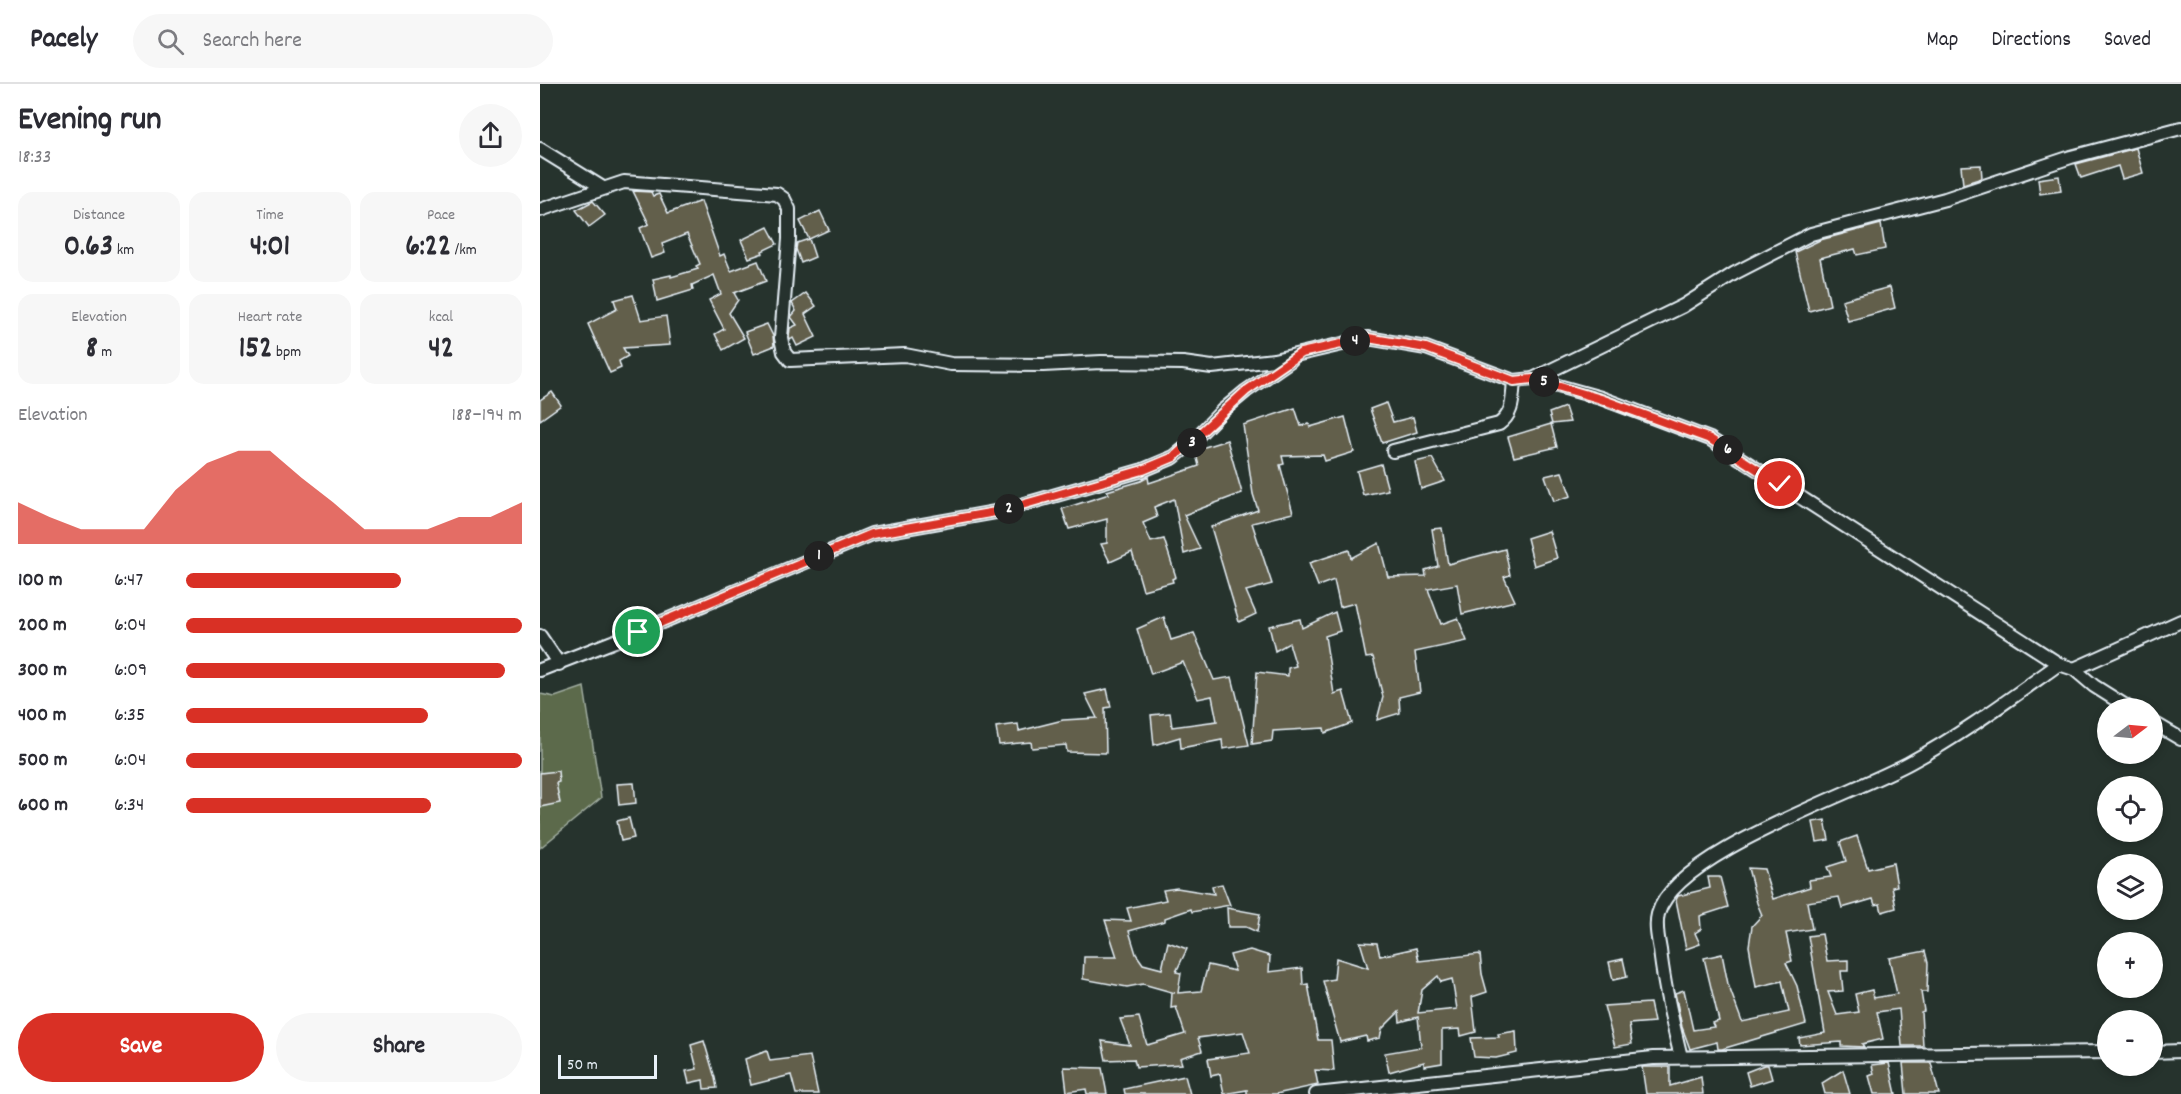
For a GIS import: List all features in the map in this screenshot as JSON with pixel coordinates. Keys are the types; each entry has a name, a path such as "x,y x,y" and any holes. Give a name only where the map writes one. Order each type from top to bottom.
{"street":[{"path":"540,210 624,183 777,194 784,199 789,209 782,339 784,352 790,360 905,355 951,364 1043,365 1101,362 1183,363 1212,367 1274,360 1368,338 1426,348 1514,381 1533,379 1683,306 1735,273 1811,234 1945,199 2071,157 2181,128"},
{"path":"540,149 603,188"},
{"path":"540,670 872,534 1001,511 1143,470 1174,457 1246,391 1301,353"},
{"path":"1533,379 1601,399 1710,439 2059,664 2074,669 2113,698"},
{"path":"1393,451 1498,424 1507,418 1512,410 1514,381"},
{"path":"2074,669 2181,621"},
{"path":"540,636 559,664"},
{"path":"1681,1057 1665,995 1657,927 1658,915 1667,896 1691,872 1729,846 1910,763 1942,745 2059,664"},
{"path":"2163,728 2181,739"},
{"path":"2163,1052 2181,1051"},
{"path":"1316,1094 1641,1059 2097,1052"}],"green space":[{"path":"584,687 601,798 540,848 540,694 555,697"}],"building":[{"path":"2136,148 2143,173 2122,179 2118,166 2081,178 2076,164"},
{"path":"1981,165 1982,178 1963,184 1961,166"},
{"path":"2059,176 2061,191 2040,194 2038,179"},
{"path":"633,191 651,192 653,196 659,194 668,213 701,201 720,256 724,254 731,271 758,261 766,281 734,293 738,300 729,313 744,338 723,350 715,334 724,329 709,300 721,294 714,275 692,285 693,290 657,301 653,279 671,275 671,277 698,269 696,266 700,264 687,234 662,244 665,253 651,258 640,228 649,224"},
{"path":"593,201 605,215 589,227 576,210"},
{"path":"820,211 829,230 809,239 800,221"},
{"path":"1881,224 1885,249 1857,255 1855,249 1820,258 1830,305 1809,311 1795,252 1820,240"},
{"path":"768,227 777,244 749,258 741,240"},
{"path":"809,239 815,257 801,263 796,249 797,243"},
{"path":"1890,287 1895,308 1848,321 1842,300"},
{"path":"806,293 816,306 805,314 816,337 797,346 793,338 790,340 789,337 790,328 797,325 791,317 796,311 792,303"},
{"path":"633,295 641,320 666,316 670,345 623,348 628,356 619,361 621,368 610,373 588,324 617,309 614,300"},
{"path":"767,324 773,336 774,346 754,354 745,332"},
{"path":"552,392 561,405 540,420 540,400"},
{"path":"1386,403 1393,422 1413,417 1417,432 1382,443 1370,409"},
{"path":"1565,407 1570,422 1552,424 1549,413"},
{"path":"1295,408 1301,426 1309,424 1310,427 1345,417 1354,452 1325,461 1323,455 1282,456 1284,464 1280,465 1293,513 1252,523 1272,584 1246,591 1256,614 1239,622 1211,527 1258,510 1253,494 1243,425"},
{"path":"1551,424 1557,447 1514,457 1508,437"},
{"path":"1227,440 1242,493 1184,515 1200,549 1184,554 1174,499 1154,507 1157,517 1143,523 1151,542 1164,539 1176,577 1172,579 1173,582 1143,590 1132,552 1110,562 1101,544 1107,543 1107,519 1069,529 1062,509 1109,494 1107,491 1148,477 1149,483 1199,466 1195,450"},
{"path":"1432,458 1445,481 1421,489 1415,462"},
{"path":"1381,464 1388,490 1363,495 1357,471"},
{"path":"1562,472 1571,496 1554,501 1545,476"},
{"path":"1442,528 1448,564 1505,549 1510,575 1504,577 1515,601 1462,614 1457,584 1428,589 1441,624 1458,618 1467,641 1415,652 1420,692 1399,697 1400,713 1377,720 1383,697 1373,657 1366,658 1355,603 1340,607 1334,580 1318,586 1309,563 1349,550 1351,558 1379,543 1388,577 1426,576 1425,570 1438,566 1432,529"},
{"path":"1549,531 1557,558 1534,566 1527,538"},
{"path":"1335,612 1340,631 1325,636 1334,694 1343,691 1352,723 1325,733 1324,728 1273,731 1272,741 1252,744 1257,672 1288,676 1288,668 1296,666 1289,643 1275,651 1269,626 1300,619 1302,628"},
{"path":"1164,617 1171,640 1194,633 1214,680 1232,677 1249,745 1223,749 1222,740 1181,748 1180,737 1154,745 1151,715 1170,713 1172,727 1217,721 1212,696 1198,699 1183,662 1151,674 1137,629"},
{"path":"1107,689 1111,707 1105,708 1106,753 1067,752 1066,745 1032,748 1031,742 999,745 996,727 1018,724 1019,731 1063,720 1097,718 1085,694"},
{"path":"558,771 559,782 556,783 560,803 540,807 540,773"},
{"path":"634,783 636,803 619,805 617,784"},
{"path":"629,818 634,838 621,841 617,821"},
{"path":"1825,820 1829,840 1817,842 1813,822"},
{"path":"1857,836 1868,869 1893,863 1897,886 1892,887 1896,908 1882,912 1880,904 1875,905 1873,899 1842,908 1839,897 1807,902 1812,929 1786,933 1792,961 1786,963 1797,986 1806,1024 1722,1049 1718,1049 1717,1042 1690,1049 1682,1027 1675,993 1684,990 1693,1030 1714,1027 1712,1023 1719,1021 1704,958 1722,954 1728,984 1742,1022 1789,1012 1782,981 1756,987 1749,946 1752,926 1762,915 1748,868 1764,869 1773,899 1810,887 1809,880 1831,877 1827,867 1846,861 1840,842"},
{"path":"1708,877 1720,877 1728,907 1700,916 1701,929 1695,933 1700,944 1686,949 1676,900 1678,896 1710,888"},
{"path":"1222,884 1230,905 1192,912 1191,909 1165,918 1165,921 1129,931 1136,954 1143,964 1162,969 1168,942 1187,949 1176,972 1181,973 1178,993 1201,991 1208,965 1235,971 1230,955 1250,950 1270,956 1269,972 1302,968 1303,985 1308,984 1318,1040 1331,1040 1334,1071 1315,1070 1318,1085 1276,1094 1247,1094 1247,1090 1224,1094 1220,1074 1211,1076 1208,1059 1250,1053 1243,1032 1198,1038 1202,1051 1180,1058 1182,1064 1136,1067 1134,1059 1106,1060 1102,1041 1130,1045 1120,1019 1139,1017 1147,1045 1185,1034 1176,1007 1171,1008 1172,993 1175,993 1143,984 1127,987 1083,979 1084,957 1117,957 1105,920 1131,921 1127,908 1166,900 1163,890 1177,888 1214,894 1212,886"},
{"path":"1227,908 1260,914 1257,932 1246,927 1228,927"},
{"path":"1822,934 1827,961 1848,960 1848,971 1841,971 1843,991 1828,992 1837,1015 1859,1012 1855,994 1872,990 1874,998 1897,994 1889,958 1925,951 1928,963 1927,992 1921,992 1924,1011 1921,1012 1923,1046 1902,1046 1899,1009 1877,1012 1883,1039 1862,1044 1864,1047 1841,1046 1841,1042 1800,1045 1799,1038 1825,1033 1808,936"},
{"path":"1360,942 1377,943 1380,956 1416,948 1419,961 1480,954 1487,992 1472,997 1476,1032 1461,1036 1460,1029 1442,1030 1442,1063 1424,1066 1424,1062 1389,1072 1385,1053 1421,1047 1418,1017 1400,1022 1399,1012 1382,1029 1380,1038 1367,1041 1366,1036 1340,1042 1323,981 1334,979 1336,958 1368,968","holes":["1438,976 1441,982 1452,979 1457,1009 1418,1013 1422,990"]},
{"path":"1623,959 1627,977 1613,980 1609,962"},
{"path":"1650,1003 1654,1022 1629,1024 1632,1044 1615,1047 1604,1006"},
{"path":"1516,1031 1517,1053 1496,1058 1474,1057 1471,1038 1499,1037 1498,1034"},
{"path":"704,1041 717,1088 704,1089 703,1080 689,1083 686,1071 697,1069 691,1045"},
{"path":"767,1051 770,1061 810,1056 818,1094 796,1094 791,1075 751,1085 745,1059"},
{"path":"1889,1063 1896,1094 1874,1094 1869,1076 1874,1074 1872,1065"},
{"path":"1903,1063 1931,1063 1939,1094 1906,1094"},
{"path":"1768,1065 1772,1079 1750,1086 1746,1072"},
{"path":"1064,1067 1102,1068 1107,1094 1087,1094 1086,1089 1067,1092"},
{"path":"1642,1067 1670,1067 1670,1086 1701,1077 1703,1094 1646,1094"},
{"path":"1843,1070 1850,1094 1825,1094 1822,1083"},
{"path":"1185,1076 1190,1094 1125,1094 1124,1089"}],"route":[{"path":"638,632 872,534 1001,511 1143,470 1174,457 1246,391 1301,353 1368,338 1426,348 1514,381 1533,379 1601,399 1710,439 1780,484"}]}
